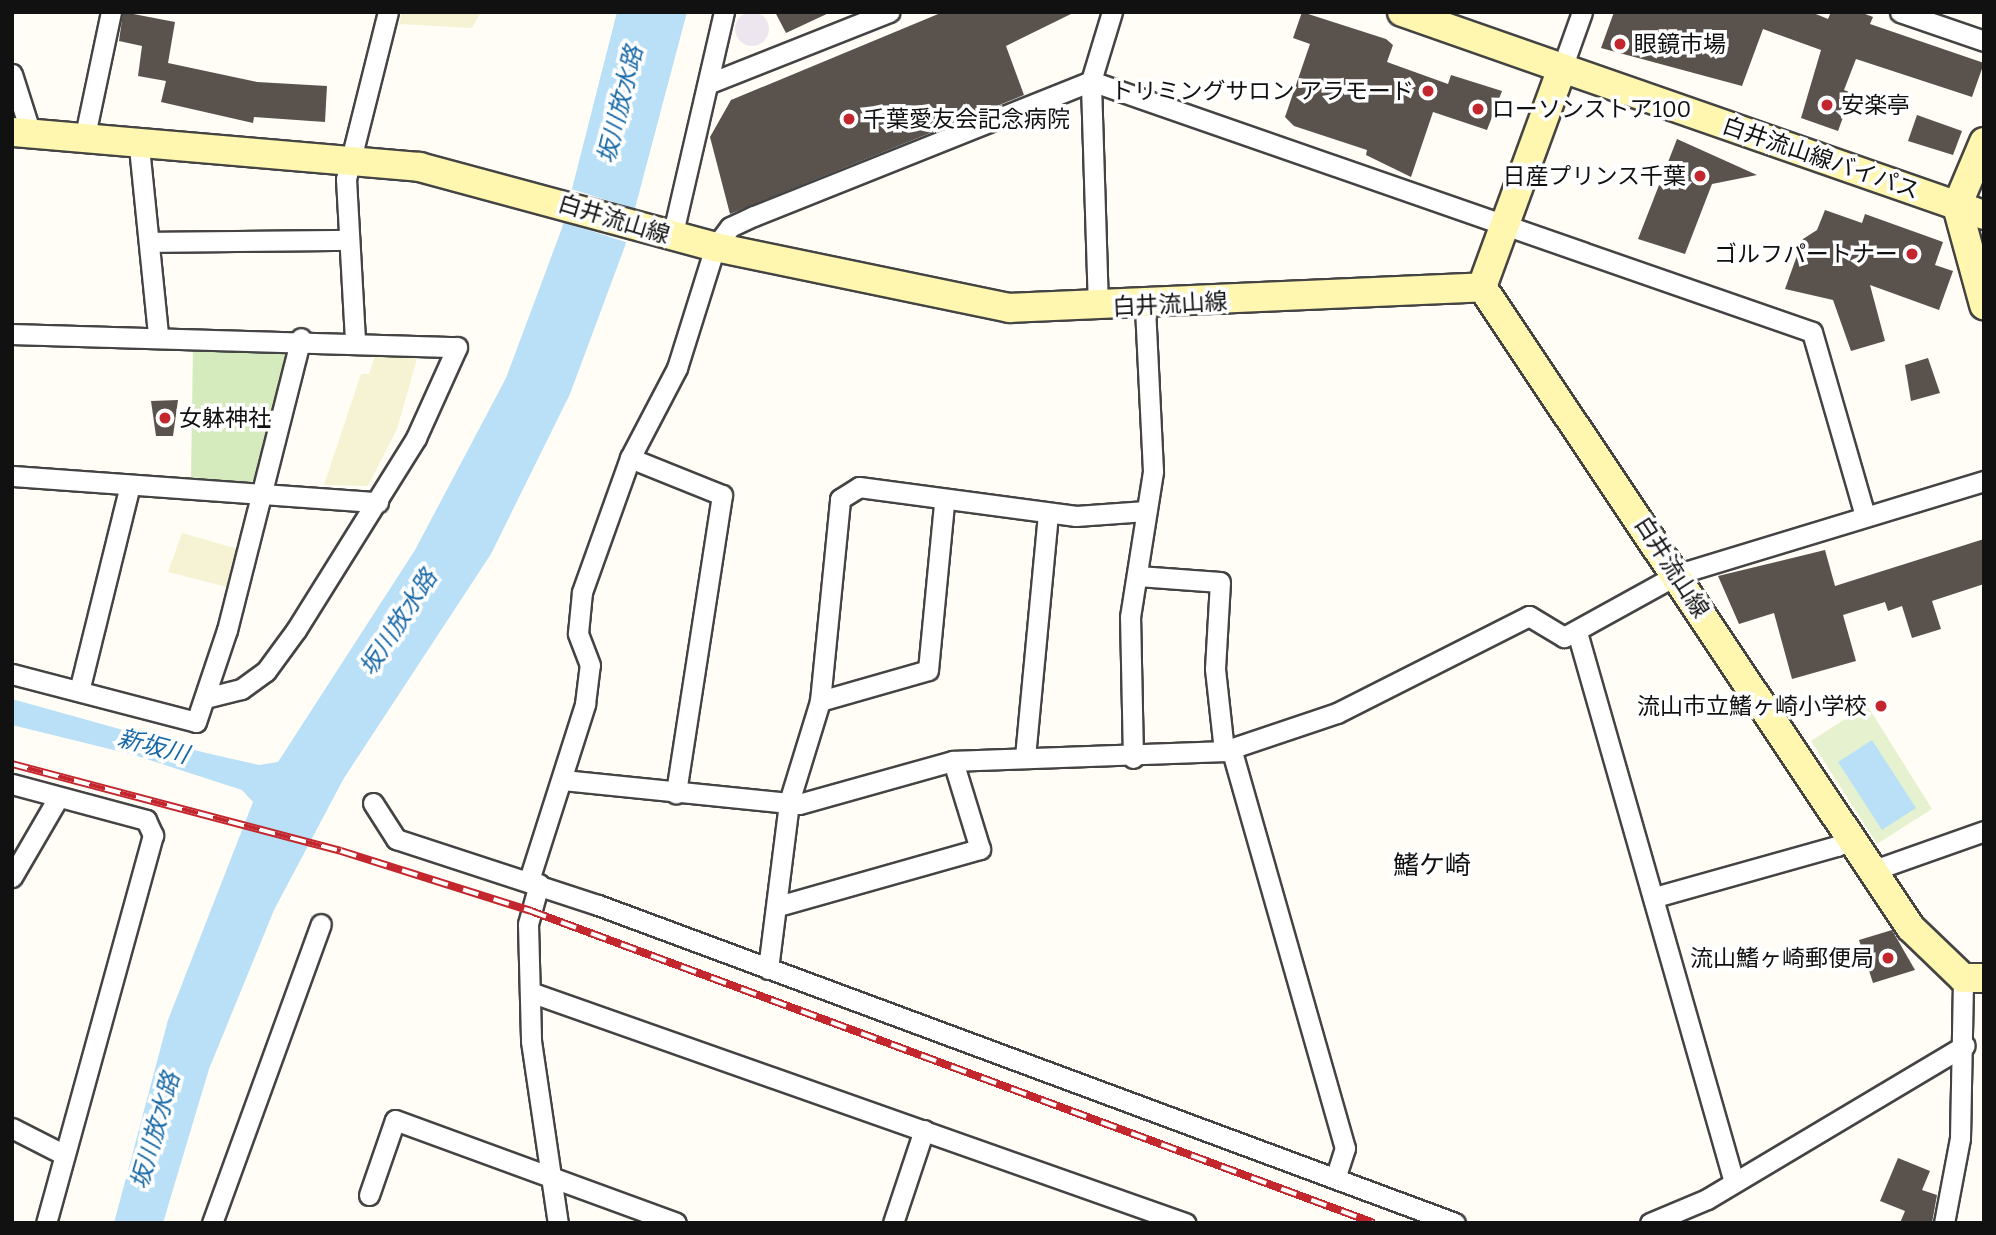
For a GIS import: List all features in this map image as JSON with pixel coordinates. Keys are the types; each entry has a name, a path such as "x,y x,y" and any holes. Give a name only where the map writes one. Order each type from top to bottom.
{"main road":[{"name":"白井流山線バイパス","path":"1402,12 1984,215"},
{"path":"1482,287 1562,68"},
{"name":"白井流山線","path":"22,133 139,147 350,158 519,191 715,247 960,301 1098,307 1482,287 1678,574 1911,928 1973,978"},
{"path":"1984,142 1957,206 1984,305"}],"street":[{"path":"84,140 111,12"},
{"path":"355,340 348,240 350,158 388,12"},
{"path":"667,235 710,83 723,12"},
{"path":"710,83 887,12"},
{"path":"1098,307 1091,81 1112,12"},
{"path":"1562,68 1582,12"},
{"path":"1900,12 1984,41"},
{"path":"12,74 22,133"},
{"path":"558,1223 531,1041 528,924 534,882 563,780 590,666 578,615 630,458 677,368 715,247 730,227 1091,81 1812,332 1865,516"},
{"path":"139,147 158,335"},
{"path":"149,242 348,240"},
{"path":"1133,758 1130,617 1153,471 1145,305"},
{"path":"12,334 301,338 457,347 416,438 378,502 266,671 242,688 205,698"},
{"path":"12,674 196,722 262,496 301,338"},
{"path":"630,458 722,495 676,793"},
{"path":"12,476 262,496 378,502"},
{"path":"563,780 789,802 953,761 1025,757 1133,758 1228,749 1337,713 1529,616 1556,635 1577,632 1678,574 1984,481"},
{"path":"79,691 130,485"},
{"path":"768,969 789,802 820,701 840,499 859,486 944,503 1048,513 1146,511"},
{"path":"820,701 928,670 944,503"},
{"path":"1025,757 1048,513"},
{"path":"1138,576 1220,582 1214,669 1228,749 1345,1148 1335,1178"},
{"path":"1577,632 1655,897 1734,1182"},
{"path":"778,906 980,849 953,761"},
{"path":"12,785 146,820 153,835 142,894 63,1154 46,1223"},
{"path":"12,877 58,798"},
{"path":"373,803 396,839 534,882 1455,1223"},
{"path":"1874,870 1984,831"},
{"path":"1655,897 1837,846 1851,836"},
{"path":"212,1223 320,924"},
{"path":"1952,1223 1952,1196 1971,1047 1973,978"},
{"path":"530,992 1185,1223"},
{"path":"1650,1223 1734,1182 1971,1047"},
{"path":"369,1195 396,1120 676,1223"},
{"path":"12,1128 63,1154"},
{"path":"893,1223 925,1130"},
{"path":"1944,1223 1952,1196"}],"shaded area":[{"path":"402,12 481,12 472,28 399,24"},
{"path":"752,12 764,17 769,29 764,41 752,46 740,41 735,29 740,17"},
{"path":"376,353 415,354 417,359 397,429 368,486 324,485 361,374 369,374"},
{"path":"182,533 238,549 227,587 168,572"}],"green space":[{"path":"193,346 282,350 286,359 256,479 249,483 191,477"},
{"path":"1867,705 1932,809 1877,844 1811,741"}],"water":[{"path":"617,12 687,12 625,246 570,394 491,554 344,778 274,910 209,1069 163,1223 114,1223 168,1020 253,802 242,790 134,755 12,725 12,699 202,752 259,765 278,762 415,550 506,378 562,228"},
{"path":"1872,740 1916,808 1882,830 1838,762"}],"pier":[{"path":"568,188 638,210 629,243 560,221"}],"building":[{"path":"123,12 175,22 168,63 257,82 327,86 325,122 254,117 253,123 161,102 166,81 138,76 142,46 119,41"},
{"path":"775,12 831,12 786,33"},
{"name":"千葉愛友会記念病院","path":"943,12 1075,12 1006,46 1024,95 730,214 710,137 731,100"},
{"path":"1302,12 1386,39 1393,45 1387,62 1448,84 1451,75 1502,91 1487,130 1433,112 1411,177 1366,155 1367,150 1294,126 1285,117 1310,44 1293,38"},
{"path":"1614,12 1811,12 1828,19 1831,12 1860,12 1873,17 1870,24 1984,63 1972,97 1856,59 1844,90 1852,93 1838,131 1801,118 1821,50 1763,29 1742,86 1601,48"},
{"path":"1917,115 1962,131 1953,155 1908,141"},
{"path":"1677,139 1757,175 1712,184 1685,254 1638,239"},
{"path":"1825,210 1862,223 1865,214 1943,242 1935,265 1953,271 1939,310 1870,285 1885,341 1851,351 1833,300 1785,289 1803,239 1817,230"},
{"path":"1928,358 1940,393 1911,401 1905,365"},
{"name":"女躰神社","path":"178,400 173,436 156,436 151,401"},
{"path":"1984,539 1984,584 1932,601 1941,629 1912,638 1902,606 1888,611 1885,602 1843,615 1856,661 1792,679 1774,613 1739,624 1718,576 1825,550 1835,586"},
{"path":"1892,930 1915,970 1873,983 1859,940"},
{"path":"1898,1158 1930,1171 1922,1190 1937,1195 1932,1223 1900,1223 1905,1211 1880,1201"}],"railway":[{"path":"12,764 341,851 531,911 1374,1223"}],"place":[{"name":"眼鏡市場","path":"1620,44"},
{"name":"トリミングサロン アラモード","path":"1428,91"},
{"name":"安楽亭","path":"1827,105"},
{"name":"ローソンストア100","path":"1478,109"},
{"name":"千葉愛友会記念病院","path":"849,119"},
{"name":"日産プリンス千葉","path":"1700,176"},
{"name":"ゴルフパートナー","path":"1912,254"},
{"name":"女躰神社","path":"165,418"},
{"name":"流山市立鰭ヶ崎小学校","path":"1881,706"},
{"name":"流山鰭ヶ崎郵便局","path":"1888,958"}],"district":[{"name":"鰭ケ崎","path":"1432,866"}],"water label":[{"name":"坂川放水路","path":"621,105"},
{"name":"坂川放水路","path":"399,623"},
{"name":"新坂川","path":"153,747"},
{"name":"坂川放水路","path":"156,1131"}]}
